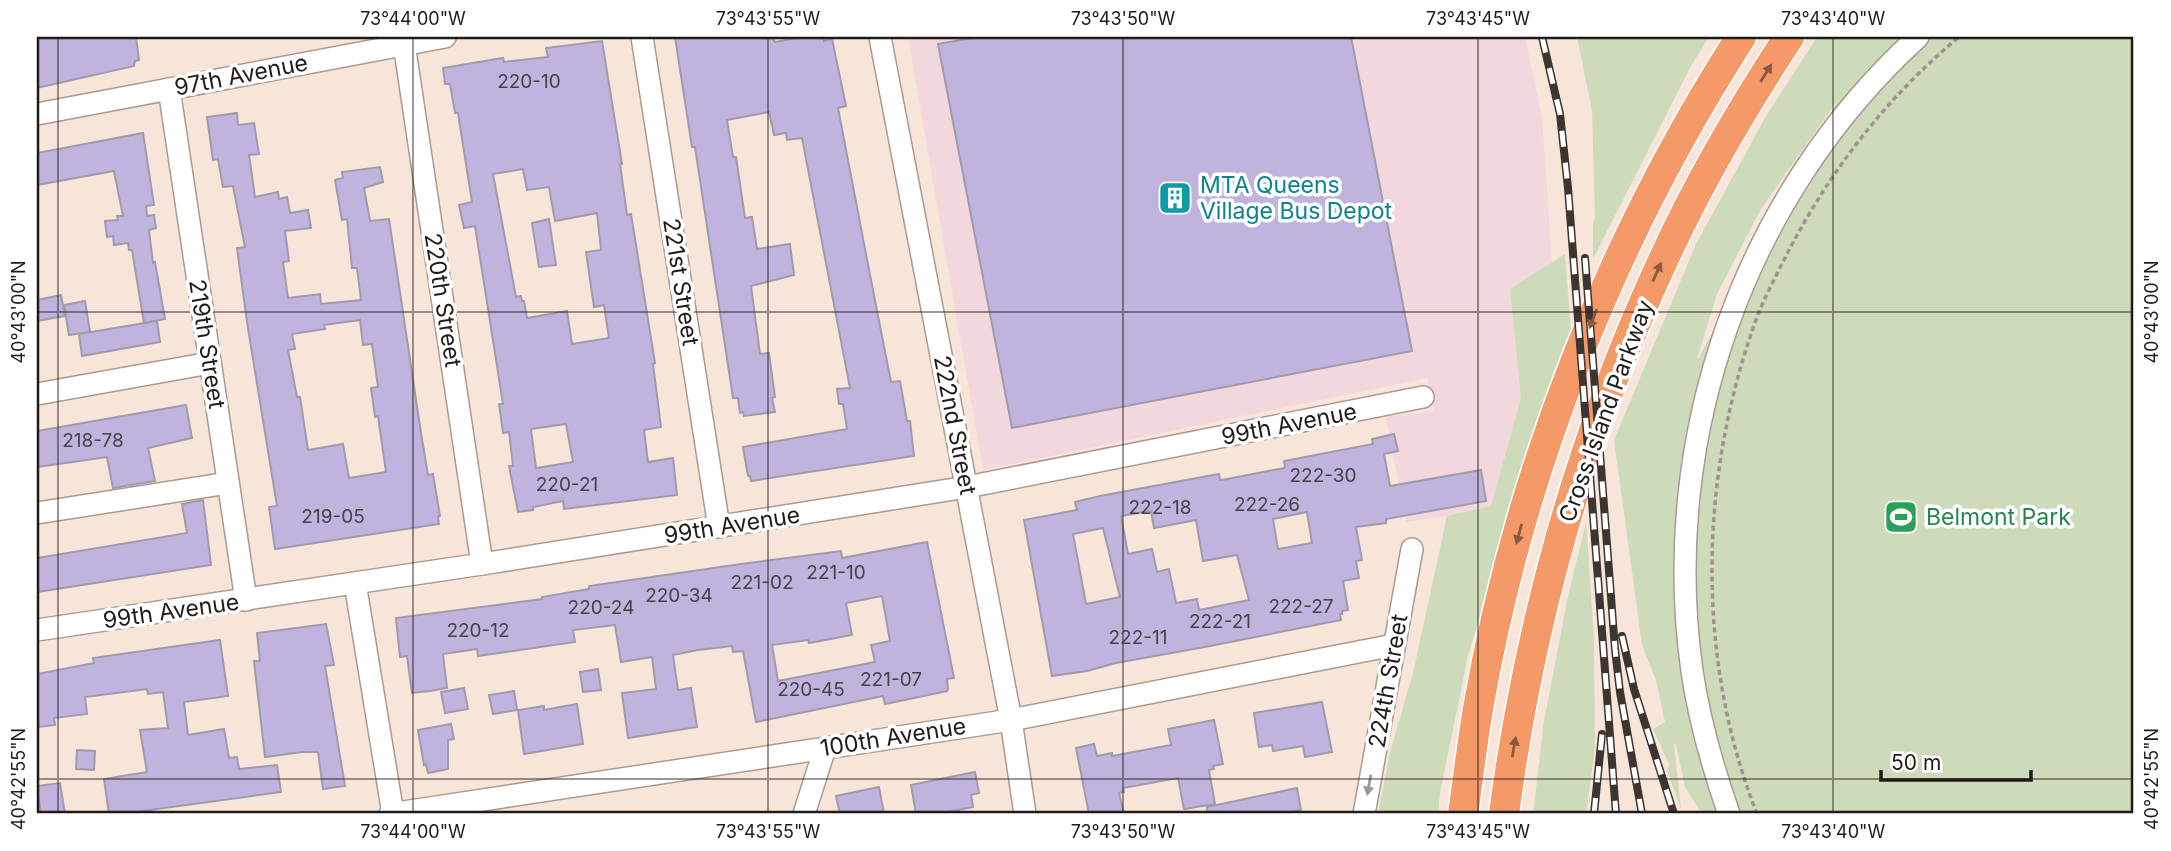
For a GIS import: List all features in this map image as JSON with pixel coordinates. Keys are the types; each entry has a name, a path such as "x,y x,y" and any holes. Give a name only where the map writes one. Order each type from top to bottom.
{"highway":[{"path":"1704,96 1730,37"},
{"name":"Cross Island Parkway","path":"1463,814 1490,649 1519,533 1541,463 1598,306 1649,199 1704,96 1741,37"},
{"name":"Cross Island Parkway","path":"1504,814 1522,696 1540,614 1580,471 1604,404 1660,266 1727,136 1789,37"}],"street":[{"name":"97th Avenue","path":"37,114 404,41 445,37"},
{"name":"221st Street","path":"642,37 719,527"},
{"name":"222nd Street","path":"880,37 1011,720 1025,814"},
{"path":"1729,814 1712,762 1696,689 1687,608 1688,502 1702,415 1718,354 1742,285 1775,218 1812,156 1850,109 1918,37"},
{"name":"220th Street","path":"404,41 482,564"},
{"name":"219th Street","path":"169,89 246,600"},
{"path":"37,394 211,363"},
{"name":"99th Avenue","path":"37,630 482,564 967,487 1423,397"},
{"path":"37,513 228,483"},
{"name":"224th Street","path":"1364,814 1412,549"},
{"path":"355,583 392,814"},
{"name":"100th Avenue","path":"392,814 1011,720 1394,645"},
{"path":"804,814 825,748"}],"path":[{"path":"1757,814 1738,759 1721,685 1712,600 1713,508 1728,420 1757,317 1774,278 1820,194 1879,115 1959,37"}],"shaded area":[{"name":"MTA Queens Village Bus Depot","path":"908,37 1525,37 1542,118 1552,262 1510,289 1521,398 1491,506 1406,522 1386,417 1434,411 1427,378 983,470"}],"green space":[{"path":"1577,37 1709,37 1691,66 1593,259 1595,219 1592,111"},
{"name":"Belmont Park","path":"1817,37 2134,37 2134,814 1702,814 1685,787 1674,744 1681,809 1667,771 1669,764 1653,729 1665,722 1656,680 1642,645 1614,440 1696,244 1765,118","holes":["1839,98 1698,359 1717,294 1761,209"]},
{"path":"1565,254 1571,332 1539,417 1468,656 1438,814 1378,814 1390,752 1413,673 1447,516 1491,506 1521,398 1510,289"},
{"path":"1586,523 1594,639 1595,748 1586,814 1533,814 1544,721 1568,596"}],"building":[{"path":"37,37 136,37 139,60 135,61 134,66 37,88"},
{"path":"675,37 772,37 775,42 803,37 824,37 824,41 832,39 846,106 838,108 891,382 900,381 907,421 910,421 914,456 751,481 748,476 743,447 847,429 843,404 839,404 837,389 850,388 802,138 787,140 786,133 774,135 769,112 727,120 733,157 736,157 745,218 752,217 757,249 790,244 794,275 751,286 760,354 769,353 775,412 744,416 743,412 740,413 738,398 733,398 695,147 692,147"},
{"name":"MTA Queens Village Bus Depot","path":"977,37 1351,37 1412,351 1012,428 938,44"},
{"path":"602,41 622,164 627,215 631,214 655,363 661,427 644,430 648,462 673,458 677,495 564,509 563,501 518,512 509,466 513,466 509,432 503,433 499,404 503,404 475,226 464,228 459,205 472,202 458,113 455,113 450,84 445,84 443,68 503,58 504,62 548,57 546,48","holes":["523,169 527,190 549,187 555,221 597,213 601,250 586,252 594,307 604,305 609,338 572,344 567,311 527,318 524,301 521,296 516,297 493,174","566,424 573,462 536,468 531,429"]},
{"path":"237,113 238,125 254,123 259,154 249,155 255,197 278,192 279,199 287,197 290,213 308,210 311,228 285,231 289,261 283,262 288,298 320,294 321,304 361,300 357,268 352,268 347,219 342,220 335,180 343,178 342,172 380,167 383,182 364,188 370,221 389,219 421,433 428,475 433,474 439,524 275,549 269,507 277,506 237,248 245,247 233,186 223,187 218,159 213,160 207,117","holes":["360,320 363,345 372,344 378,387 371,388 386,472 349,478 343,444 308,450 300,397 297,397 288,350 295,349 292,334 325,329 324,325"]},
{"path":"143,133 154,205 146,206 147,216 154,215 156,228 149,230 165,319 144,323 132,250 129,250 128,243 114,245 113,236 107,237 105,221 118,220 117,216 123,216 114,171 37,185 37,153"},
{"path":"549,219 556,265 539,267 532,223"},
{"path":"61,295 65,316 37,321 37,300"},
{"path":"85,301 90,332 69,335 64,305"},
{"path":"157,321 160,342 82,356 79,334"},
{"path":"186,405 192,438 148,448 155,481 113,488 107,457 37,467 37,431"},
{"path":"1394,434 1398,451 1384,454 1390,486 1481,470 1486,501 1356,527 1362,560 1356,561 1359,578 1343,581 1348,610 1342,611 1341,620 1052,676 1024,520 1077,510 1075,502 1100,496 1219,474 1222,480 1284,468 1284,461 1373,444 1372,439","holes":["1151,511 1154,528 1196,520 1203,561 1237,555 1249,600 1199,610 1197,599 1176,603 1169,569 1157,572 1152,549 1128,554 1121,516","1307,512 1312,543 1278,549 1273,519","1103,528 1120,597 1086,604 1073,534"]},
{"path":"203,500 211,565 37,592 37,558 187,533 182,504"},
{"path":"927,542 954,678 947,679 947,691 885,704 883,696 756,722 743,651 733,652 732,646 698,650 673,655 678,690 691,688 697,727 628,738 622,693 656,689 652,657 621,662 615,625 573,630 575,642 478,656 477,649 443,654 447,688 430,691 412,693 407,656 400,657 396,618 542,599 589,589 589,586 741,564 841,551 842,558","holes":["882,596 890,641 871,645 875,662 778,681 772,645 808,640 809,643 852,635 846,603"]},
{"path":"326,624 334,665 325,666 345,786 323,789 318,752 265,757 254,661 260,661 257,633"},
{"path":"220,640 228,696 184,702 188,735 224,729 229,758 237,757 239,769 277,765 281,792 135,814 109,814 104,779 147,772 140,730 168,728 163,692 148,694 147,689 85,697 87,714 54,718 55,725 39,727 37,674 94,663 93,658"},
{"path":"598,669 601,690 583,692 580,672"},
{"path":"464,688 468,709 445,713 441,692"},
{"path":"514,691 517,710 493,714 489,695"},
{"path":"1322,702 1332,752 1305,757 1303,746 1273,751 1272,745 1259,747 1254,713"},
{"path":"577,704 583,744 524,754 518,710 544,706 544,710"},
{"path":"1214,720 1223,764 1213,766 1214,769 1209,770 1215,804 1184,809 1178,778 1123,788 1124,792 1119,793 1124,814 1089,814 1076,748 1094,744 1097,756 1112,753 1112,756 1171,745 1168,729"},
{"path":"451,724 454,739 448,740 448,769 428,773 418,730"},
{"path":"77,750 95,751 94,770 76,769"},
{"path":"975,772 979,793 971,795 973,807 938,814 916,814 911,785"},
{"path":"60,783 65,814 41,814 37,786"},
{"path":"879,787 884,814 840,814 836,796"},
{"path":"1297,788 1301,810 1273,814 1207,814 1207,807"}],"railway":[{"path":"1542,37 1560,114 1568,188 1616,814"},
{"path":"1585,258 1615,649 1642,814"},
{"path":"1622,636 1634,689 1674,814"},
{"path":"1594,814 1602,734"}],"place":[{"name":"MTA Queens Village Bus Depot","path":"1175,198"},
{"name":"Belmont Park","path":"1901,517"}]}
